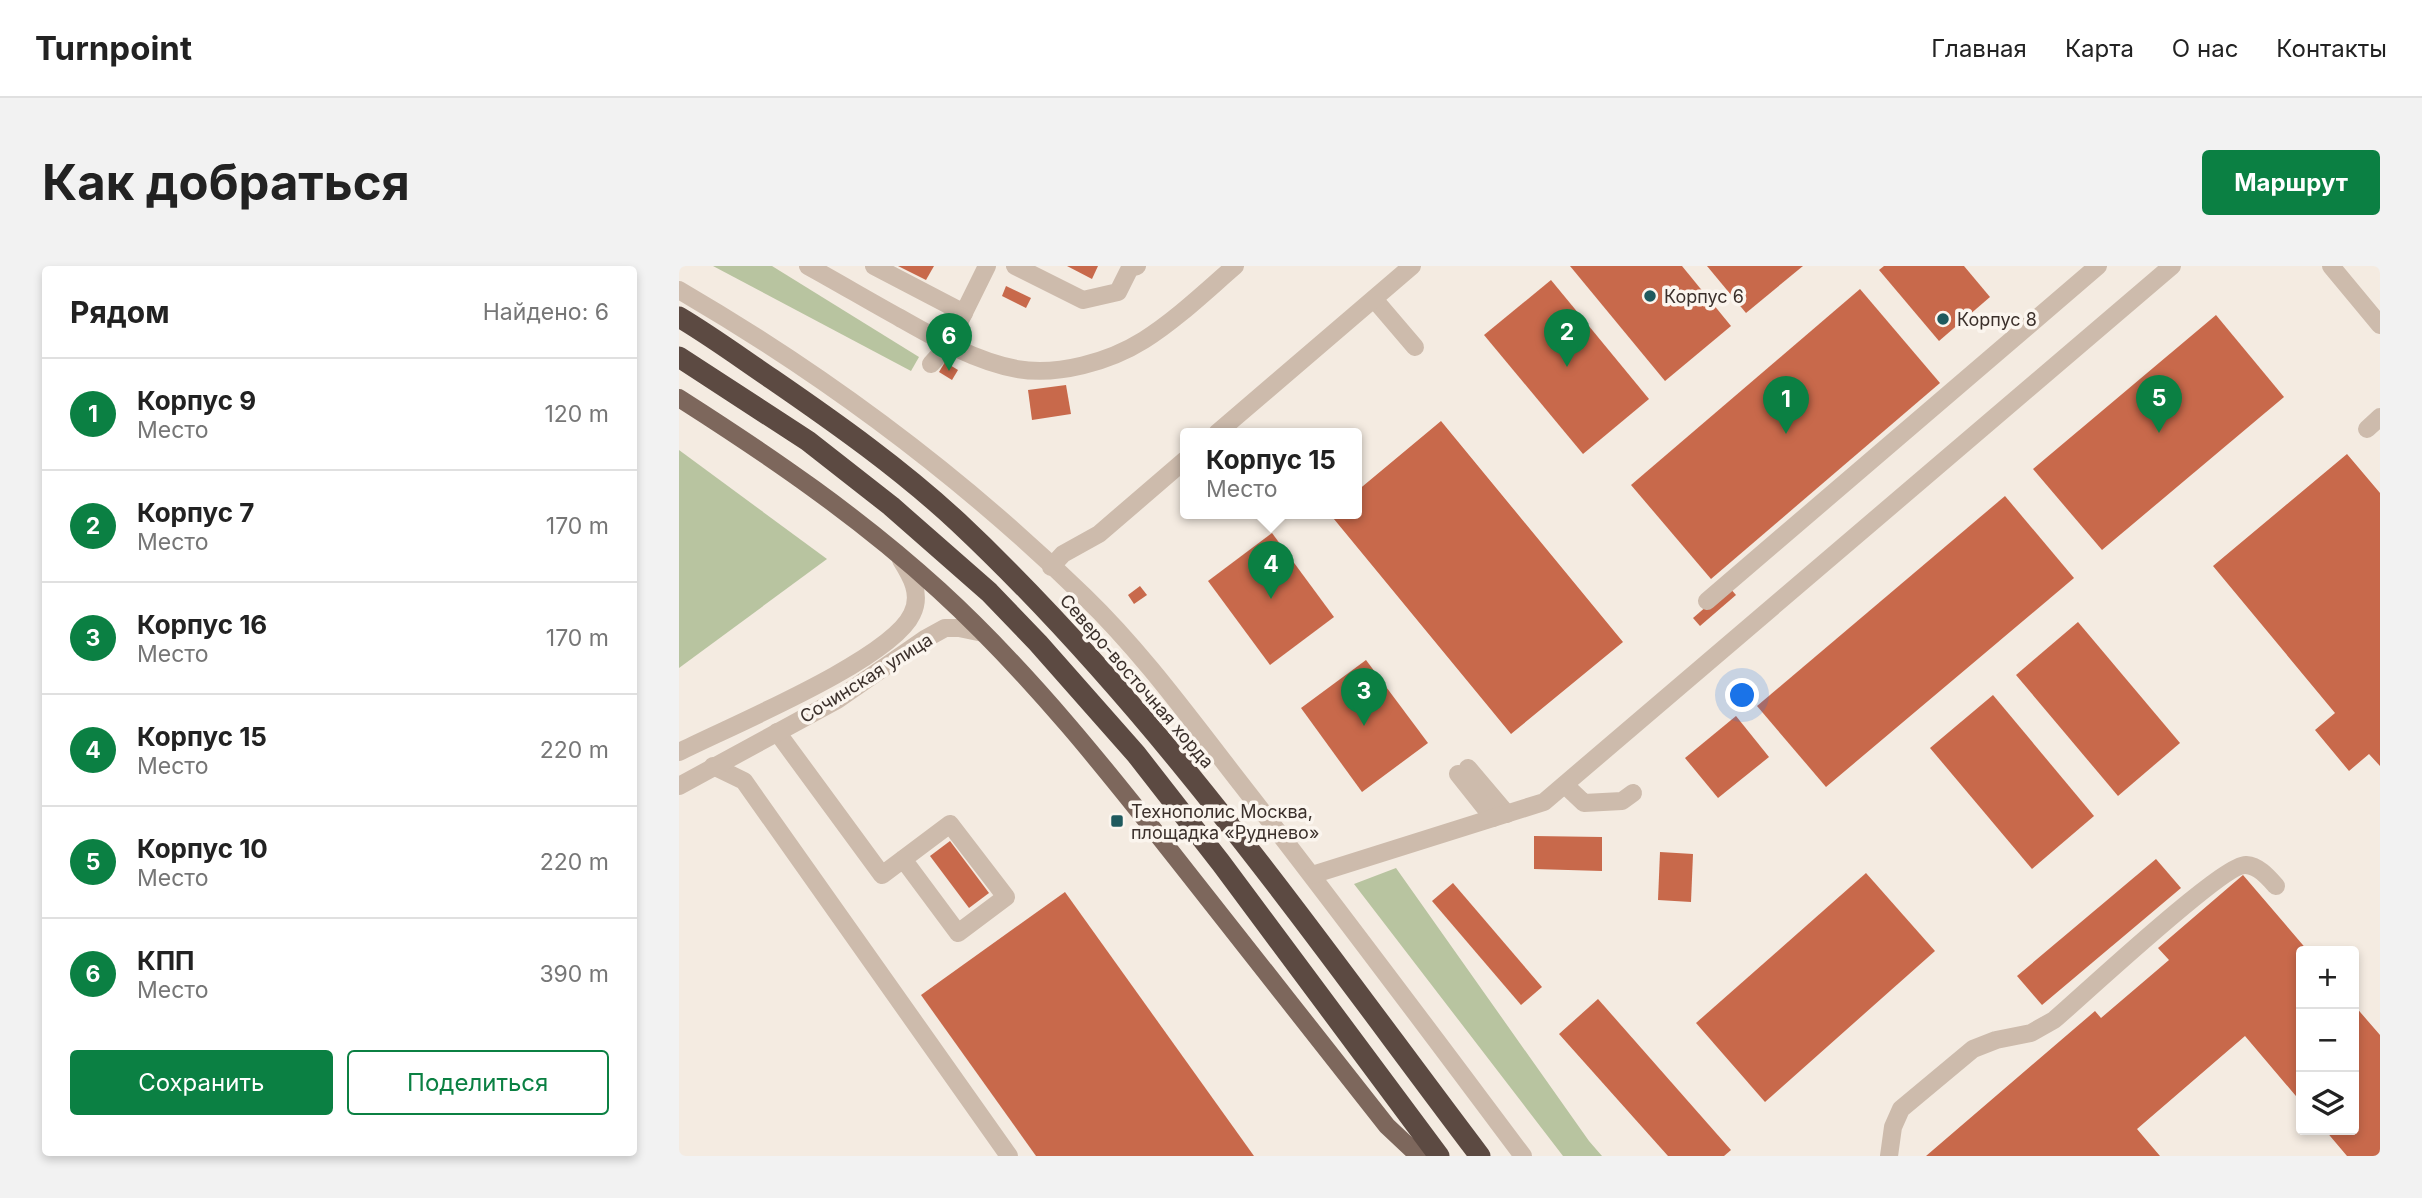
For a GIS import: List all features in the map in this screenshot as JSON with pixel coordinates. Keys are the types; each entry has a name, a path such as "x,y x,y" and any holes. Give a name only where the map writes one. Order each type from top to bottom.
{"highway":[{"name":"Северо-восточная хорда","path":"679,317 793,393 873,451 956,521 1039,603 1133,707 1248,848 1480,1156"},
{"path":"679,357 808,441 891,506 989,592 1038,643 1144,765 1221,863 1439,1156"}],"main road":[{"path":"679,398 768,455 897,554 939,590 983,634 1052,706 1159,835 1387,1126 1419,1156"}],"street":[{"path":"808,266 948,345 996,364 1020,369 1083,367 1118,354 1144,340 1235,266"},
{"path":"874,266 964,313"},
{"path":"931,364 948,345 987,266"},
{"path":"1015,266 1083,300 1118,292 1130,268 1137,266"},
{"path":"1223,428 1412,266"},
{"path":"1707,601 2098,266"},
{"path":"1312,875 1544,802 2172,266"},
{"path":"2331,266 2380,324"},
{"path":"679,290 750,332 908,445 995,514 1085,597 1173,695 1523,1156"},
{"path":"1374,299 1415,347"},
{"path":"1051,567 1063,554 1099,534 1180,464"},
{"name":"Сочинская улица","path":"679,752 773,708 829,678 880,647 905,626 913,613 914,580 897,554"},
{"name":"Сочинская улица","path":"679,786 837,700 925,639 946,628 983,634"},
{"path":"777,732 882,875 902,859 950,824 1006,897 958,933 902,859"},
{"path":"744,781 750,746"},
{"path":"713,766 744,781 1009,1156"},
{"path":"1463,771 1500,816"},
{"path":"1565,785 1584,803 1622,801 1633,793"},
{"path":"1889,1156 1893,1127 1901,1109 1973,1049 1996,1040 2031,1033 2054,1020 2184,905 2233,868 2245,864 2259,869 2276,886"}],"green space":[{"path":"713,266 772,266 919,357 911,371"},
{"path":"679,450 827,559 679,668"},
{"path":"1396,868 1602,1156 1563,1156 1354,884"}],"building":[{"path":"898,266 934,266 926,280"},
{"path":"1067,266 1098,266 1092,279"},
{"name":"Корпус 6","path":"1570,266 1682,266 1731,326 1665,381"},
{"path":"1707,266 1803,266 1746,313"},
{"name":"Корпус 8","path":"1884,266 1964,266 1990,297 1939,341 1879,270"},
{"path":"1551,280 1649,399 1583,454 1484,335"},
{"path":"1006,286 1031,298 1026,308 1002,296"},
{"path":"1860,289 1940,383 1711,579 1631,485"},
{"path":"2216,315 2284,397 2102,550 2033,469"},
{"path":"945,362 958,370 952,380 939,372"},
{"path":"1066,385 1071,414 1032,420 1028,390"},
{"path":"1441,421 1623,642 1511,734 1334,519 1362,519 1362,487"},
{"path":"2347,454 2380,493 2380,766 2369,754 2349,771 2315,730 2335,713 2213,566"},
{"path":"2005,496 2074,578 1826,787 1757,706"},
{"path":"1272,533 1334,617 1270,665 1208,581"},
{"path":"1140,586 1147,595 1134,604 1128,595"},
{"path":"1729,587 1736,595 1700,626 1693,618"},
{"path":"2078,622 2180,743 2118,796 2016,675"},
{"path":"1366,660 1428,743 1362,792 1301,708"},
{"path":"1993,695 2094,816 2032,869 1930,748"},
{"path":"1736,716 1769,757 1718,798 1685,758"},
{"path":"1534,836 1602,837 1602,871 1534,869"},
{"path":"950,841 989,893 969,908 930,856"},
{"path":"1660,852 1693,854 1691,902 1658,900"},
{"path":"2156,859 2181,888 2042,1005 2017,976"},
{"path":"1866,873 1935,951 1765,1102 1696,1023"},
{"path":"2243,875 2304,946 2296,946 2296,1096 2245,1036 2137,1129 2160,1156 1926,1156 2095,1011 2101,1018 2169,960 2158,948"},
{"path":"1453,883 1542,987 1521,1005 1432,901"},
{"path":"1065,892 1254,1156 1036,1156 921,995"},
{"path":"1598,999 1731,1150 1724,1156 1668,1156 1559,1034"},
{"path":"2359,1011 2380,1035 2380,1153 2377,1156 2347,1156 2329,1135 2359,1135"}],"place":[{"name":"Корпус 6","path":"1650,296"},
{"name":"Корпус 8","path":"1943,319"},
{"name":"Корпус 7","path":"1567,367"},
{"name":"КПП","path":"949,371"},
{"name":"Корпус 10","path":"2159,433"},
{"name":"Корпус 9","path":"1786,434"},
{"name":"Корпус 15","path":"1271,599"},
{"name":"Корпус 16","path":"1364,726"},
{"name":"Технополис Москва, площадка «Руднево»","path":"1117,821"}]}
